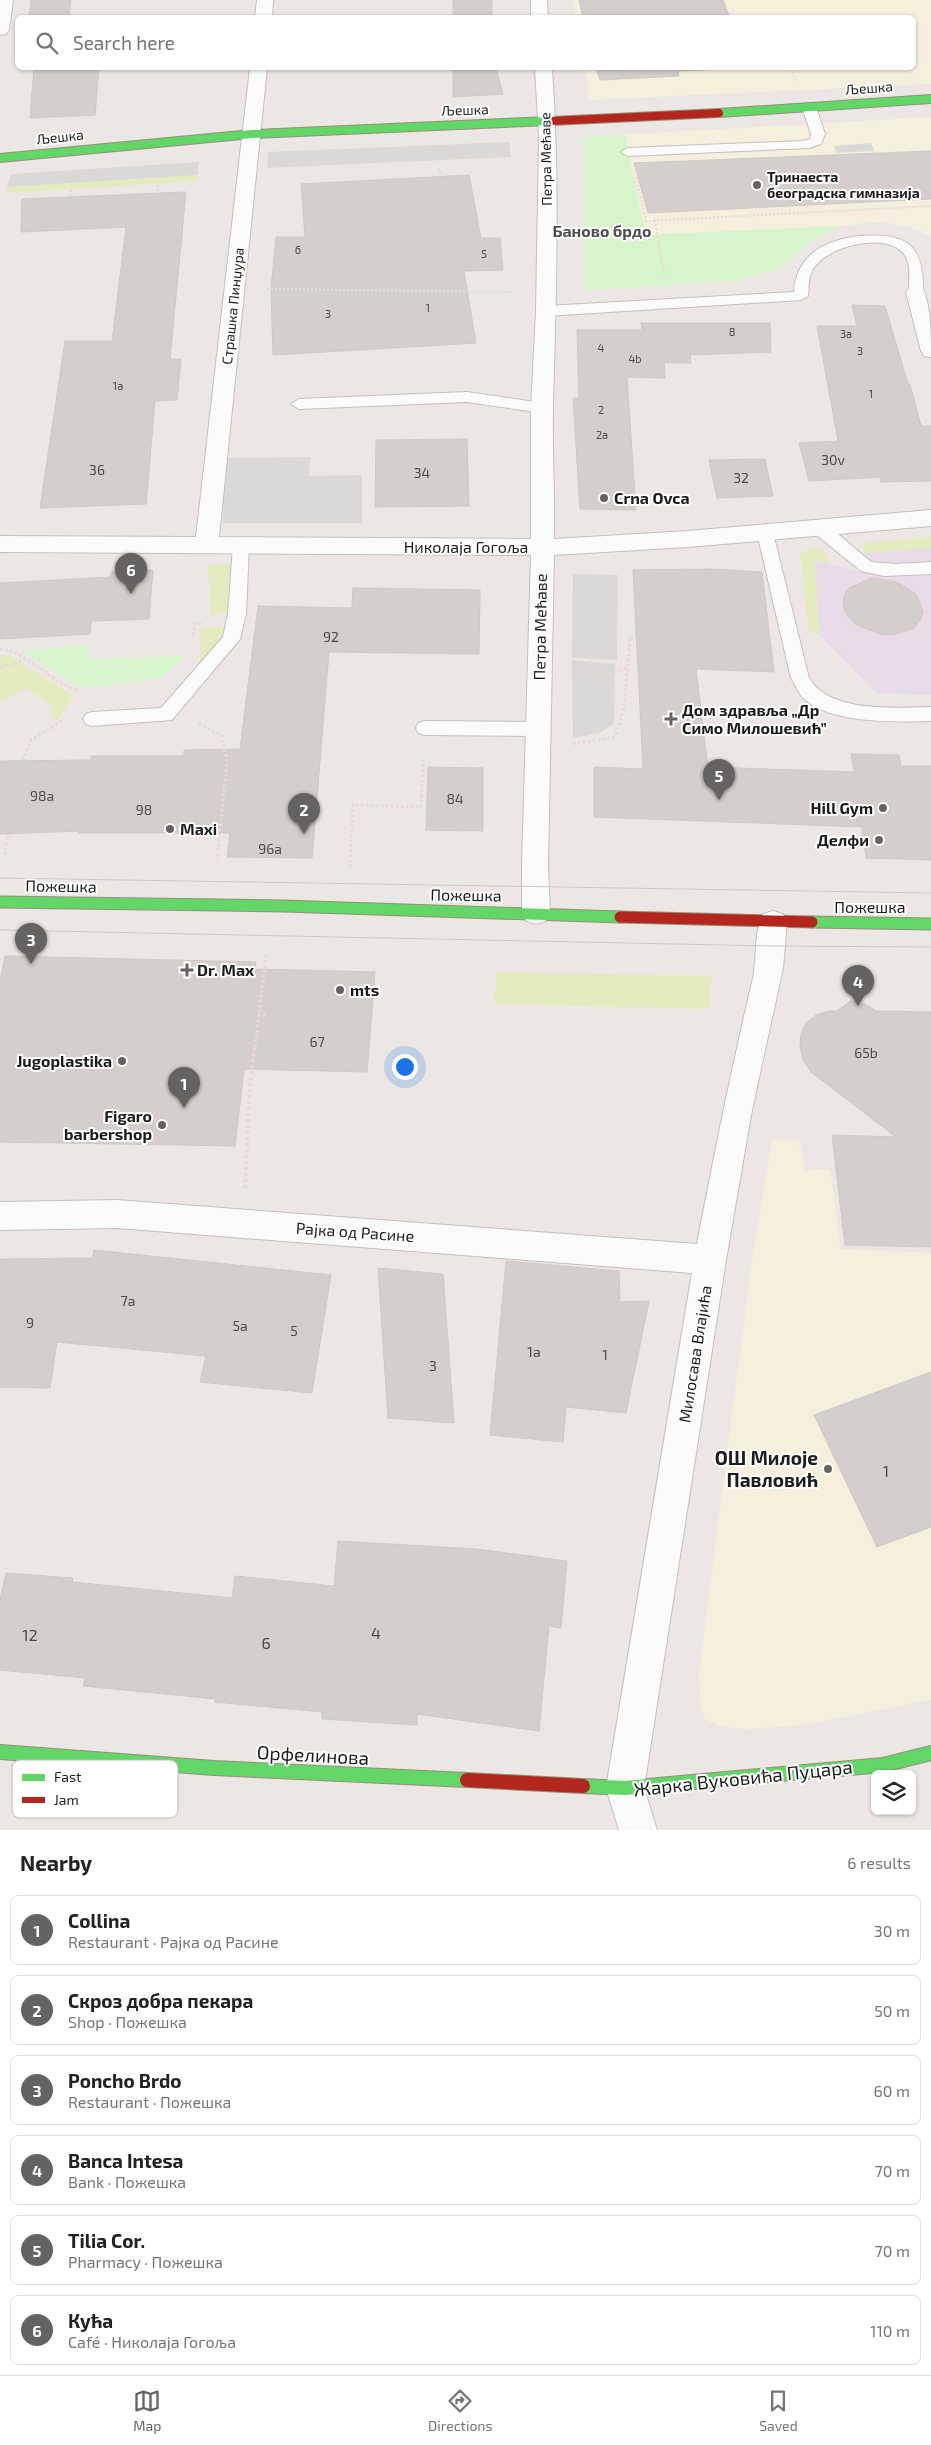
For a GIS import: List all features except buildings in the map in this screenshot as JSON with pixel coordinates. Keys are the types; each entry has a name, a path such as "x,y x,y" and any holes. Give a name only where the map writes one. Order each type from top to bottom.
{"street":[{"path":"0,30 5,0"},
{"path":"263,15 264,0"},
{"path":"539,0 540,15"},
{"name":"Страшка Пинџура","path":"207,545 258,70"},
{"name":"Петра Мећаве","path":"536,913 537,729 542,547 542,408 546,311 547,121 543,70"},
{"name":"Љешка","path":"0,158 252,134 547,121 931,99"},
{"path":"916,284 931,351"},
{"name":"Николаја Гогоља","path":"0,544 542,547 606,545 931,518"},
{"name":"Пожешка","path":"0,902 536,913 773,922 931,924"},
{"name":"Милосава Влајића","path":"625,1788 710,1260 737,1110 768,968 773,922"},
{"name":"Рајка од Расине","path":"0,1216 117,1214 710,1260"},
{"name":"Орфелинова","path":"0,1752 107,1760"},
{"name":"Жарка Вуковића Пуцара","path":"638,1830 625,1788 883,1765 931,1753"},
{"name":"Орфелинова","path":"178,1765 625,1788"}],"lane":[{"path":"629,152 804,145 816,141 818,134 809,107"},
{"path":"546,311 800,296 804,271 823,252 842,243 868,240 899,244 910,252 914,259 916,284 931,276"},
{"path":"299,404 467,397 542,408"},
{"path":"819,528 834,538 863,566 906,571 931,568"},
{"path":"765,533 800,678 809,693 824,703 857,710 898,714 931,714"},
{"path":"100,718 166,715 232,639 241,546"},
{"path":"425,728 537,729"}],"path":[{"path":"791,70 799,86"},
{"path":"629,152 646,221 931,206"},
{"path":"439,168 441,176"},
{"path":"158,185 158,193"},
{"path":"71,190 71,196"},
{"path":"787,206 791,213"},
{"path":"655,220 670,303"},
{"path":"235,288 524,292"},
{"path":"192,641 195,624 235,619"},
{"path":"566,745 615,738 624,708 630,637 635,638"},
{"path":"0,649 6,648 27,659 70,690 89,692 100,718"},
{"path":"591,653 593,680 628,667"},
{"path":"0,668 27,659"},
{"path":"176,704 192,719 222,736 227,762 217,860"},
{"path":"350,867 353,806 421,807 425,728"},
{"path":"23,760 31,740"},
{"path":"5,855 8,834"},
{"path":"248,1159 250,1084 266,955"},
{"path":"258,1015 268,1016"}],"shaded area":[{"path":"573,0 931,0 931,84 589,100 586,70 916,70 916,15 576,15"},
{"name":"Тринаеста београдска гимназија","path":"931,117 931,236 909,227 879,222 840,226 810,242 783,267 740,280 584,291 583,137"},
{"path":"509,142 511,157 267,168 268,152"},
{"path":"871,143 874,151 836,153 834,146"},
{"path":"199,162 198,175 7,187 11,174"},
{"path":"310,457 309,476 362,475 362,523 223,523 222,458"},
{"path":"931,548 931,695 876,693 819,634 815,560 860,572 865,553"},
{"path":"573,574 618,575 617,660 572,658"},
{"path":"572,660 615,664 614,723 600,733 573,738"},
{"name":"ОШ Милоје Павловић","path":"772,1139 799,1140 805,1170 830,1169 841,1249 931,1253 931,1700 803,1725 747,1729 725,1727 706,1720 701,1710 699,1672 751,1267"}],"green space":[{"path":"625,135 646,235 840,226 810,242 783,267 740,280 584,291 583,137"},
{"path":"198,175 198,181 6,193 7,187"},
{"path":"931,537 931,548 865,553 862,543"},
{"path":"820,548 831,564 815,560 819,634 809,632 800,552"},
{"path":"208,565 231,565 230,612 211,615"},
{"path":"227,626 207,661 200,663 201,629"},
{"path":"88,645 87,659 185,656 161,678 92,687 76,686 24,651"},
{"path":"0,655 10,655 74,696 57,720 52,718 52,706 26,688 0,702"},
{"path":"497,972 712,976 709,1009 494,1004"}],"tram line":[{"path":"0,878 931,893"},
{"path":"0,930 771,946 931,947"}],"traffic: fast":[{"path":"719,113 931,99"},
{"path":"0,158 252,134 551,121"},
{"path":"0,902 284,906 620,917"},
{"path":"812,922 931,924"},
{"path":"0,1752 107,1760"},
{"path":"583,1786 625,1788 883,1765 931,1753"},
{"path":"178,1765 467,1780"}],"traffic: jam":[{"path":"551,121 719,113"},
{"path":"620,917 812,922"},
{"path":"467,1780 583,1786"}],"place":[{"name":"Тринаеста београдска гимназија","path":"757,185"},
{"name":"Crna Ovca","path":"604,498"},
{"name":"Кућа","path":"131,594"},
{"name":"Дом здравља „Др Симо Милошевић”","path":"671,719"},
{"name":"Tilia Cor.","path":"719,800"},
{"name":"Hill Gym","path":"883,808"},
{"name":"Maxi","path":"170,829"},
{"name":"Скроз добра пекара","path":"304,834"},
{"name":"Делфи","path":"879,840"},
{"name":"Poncho Brdo","path":"31,964"},
{"name":"Dr. Max","path":"187,970"},
{"name":"mts","path":"340,990"},
{"name":"Banca Intesa","path":"858,1006"},
{"name":"Jugoplastika","path":"122,1061"},
{"name":"Collina","path":"184,1108"},
{"name":"Figaro barbershop","path":"162,1125"},
{"name":"ОШ Милоје Павловић","path":"828,1469"}],"district":[{"name":"Баново брдо","path":"602,231"}]}
